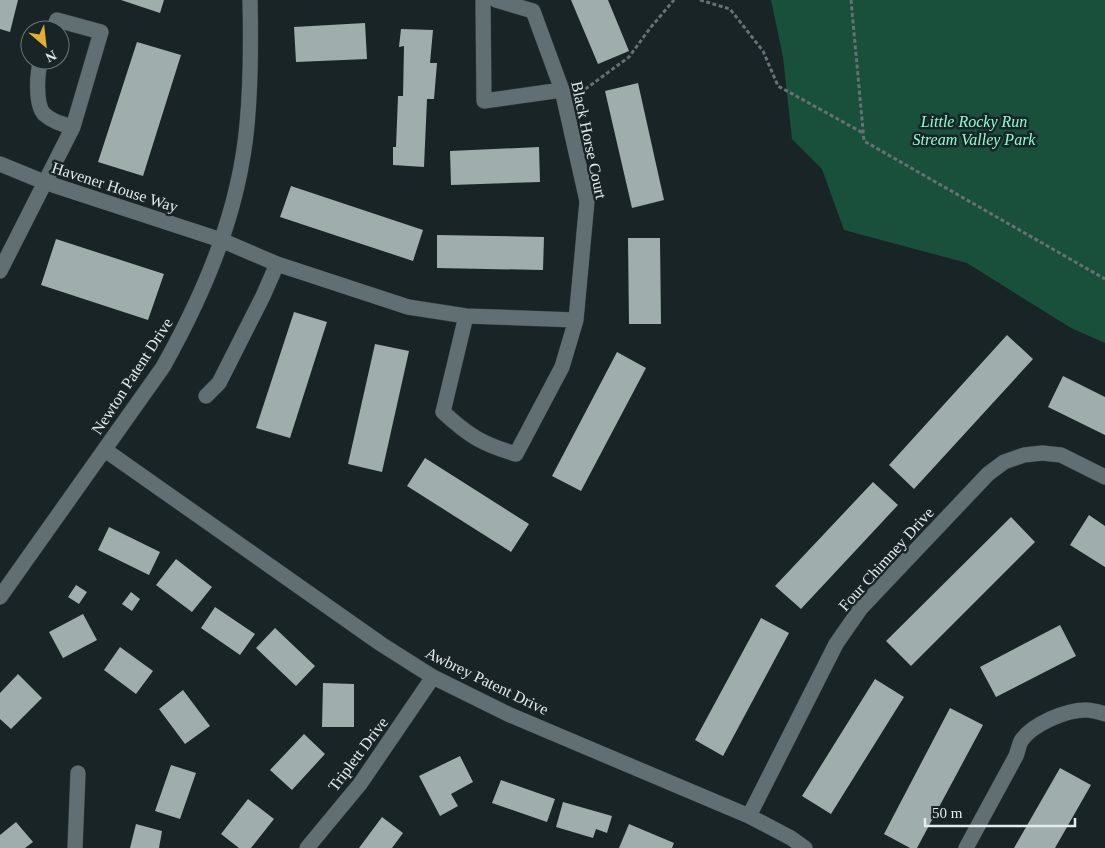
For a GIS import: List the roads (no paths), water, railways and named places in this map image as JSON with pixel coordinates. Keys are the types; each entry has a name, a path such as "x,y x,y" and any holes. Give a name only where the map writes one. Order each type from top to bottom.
{"street":[{"name":"Newton Patent Drive","path":"0,597 163,367 201,294 230,212 240,170 247,127 251,73 250,0"},
{"path":"483,0 484,101 564,97"},
{"name":"Black Horse Court","path":"466,316 442,412 466,433 492,447 516,454 562,367 576,320 587,201 564,97 533,11 496,0"},
{"path":"0,271 73,128 101,32 70,24"},
{"path":"39,70 37,90 42,112 55,123 73,128"},
{"name":"Havener House Way","path":"0,164 44,182 221,240"},
{"path":"221,240 277,264 408,307 466,316 576,320"},
{"path":"206,396 219,383 277,264"},
{"name":"Awbrey Patent Drive","path":"105,450 381,644 434,677 510,715 749,816 791,838 805,848"},
{"name":"Four Chimney Drive","path":"749,816 836,644 861,608 988,474 1004,462 1024,455 1042,453 1061,456 1105,478"},
{"name":"Triplett Drive","path":"307,848 360,784 434,677"},
{"path":"966,848 1016,756 1020,741 1048,720 1065,713 1087,710 1105,714"},
{"path":"75,848 78,773"}],"park label":[{"name":"Little Rocky Run Stream Valley Park","path":"974,130"}]}
